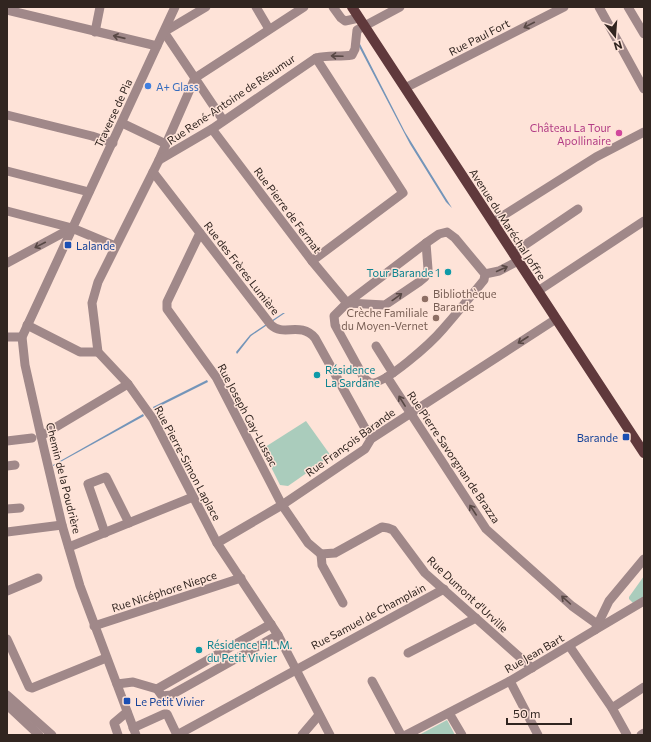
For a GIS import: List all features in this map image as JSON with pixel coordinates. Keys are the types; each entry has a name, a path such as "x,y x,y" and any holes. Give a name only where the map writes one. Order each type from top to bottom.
{"main road":[{"name":"Avenue du Maréchal Joffre","path":"352,7 644,453"}],"street":[{"path":"95,32 100,7"},
{"name":"Traverse de Pia","path":"72,228 113,143 175,7"},
{"path":"206,7 164,32 223,120"},
{"path":"256,7 269,29"},
{"path":"27,325 80,352 98,352 92,303 98,282 159,160 196,78 304,7"},
{"path":"333,7 340,18 344,21 362,22 400,7"},
{"name":"Rue Paul Fort","path":"405,88 564,7"},
{"path":"599,7 644,89"},
{"path":"628,7 644,34"},
{"path":"7,10 157,46"},
{"name":"Rue René-Antoine de Réaumur","path":"159,160 212,129 223,120 316,58 325,56 341,57 352,55 355,49 357,30 362,22"},
{"path":"312,261 403,193 316,58"},
{"path":"7,115 92,136 113,143"},
{"path":"122,123 166,144"},
{"name":"Rue Pierre de Fermat","path":"212,129 312,261 347,303"},
{"path":"493,222 596,157 644,132"},
{"path":"7,171 89,192"},
{"name":"Rue des Frères Lumière","path":"153,172 275,328 280,330 305,330 315,338 371,439"},
{"path":"485,277 455,238 447,232 439,234 426,243 347,303 334,316 335,325 364,378 370,383 379,382 390,375 431,342 443,330 485,277 500,271 578,209"},
{"path":"7,211 72,228 115,246"},
{"path":"538,291 644,221"},
{"path":"7,263 72,228"},
{"name":"Chemin de la Poudrière","path":"72,228 22,337 25,365 36,437 80,586 106,658 135,731"},
{"name":"Rue Joseph Gay-Lussac","path":"200,233 167,302 167,309 216,376 282,505"},
{"path":"347,303 385,305 419,282 425,277 428,269 426,243"},
{"path":"7,253 18,256"},
{"name":"Rue François Barande","path":"217,544 282,505 365,449 371,439 556,319"},
{"path":"7,337 22,337"},
{"name":"Rue Pierre Savorgnan de Brazza","path":"376,346 410,414 486,529 596,627"},
{"name":"Rue Pierre-Simon Laplace","path":"98,352 128,384 154,419 217,544 242,578 278,635 330,735"},
{"path":"7,441 36,437 128,384"},
{"path":"105,532 88,484 106,476 129,523"},
{"path":"69,547 193,497"},
{"path":"282,505 308,543 321,554 322,565 343,603"},
{"path":"7,509 20,508"},
{"path":"7,532 62,525"},
{"name":"Rue Dumont d'Urville","path":"321,554 335,554 382,527 394,530 419,566 532,668"},
{"name":"Rue Jean Bart","path":"406,735 510,681 570,647 596,627 609,601 644,559"},
{"path":"7,591 38,578"},
{"name":"Rue Nicéphore Niepce","path":"94,626 242,578"},
{"name":"Rue Samuel de Champlain","path":"135,731 164,714 168,714 177,735 296,668 444,589"},
{"path":"596,627 644,601"},
{"path":"408,654 476,618"},
{"path":"157,689 271,624"},
{"path":"116,684 133,682 157,689 162,696 171,695 278,635"},
{"path":"7,638 29,687 32,688 106,658"},
{"path":"570,647 612,708 627,735"},
{"path":"372,680 401,735"},
{"path":"510,681 538,735"},
{"path":"612,708 644,688"},
{"path":"7,696 41,731"},
{"path":"7,701 41,731"},
{"path":"7,706 41,731 52,735"},
{"path":"118,735 114,723 127,712"},
{"path":"449,713 462,735"},
{"path":"302,735 319,715"}],"green space":[{"path":"306,421 331,456 288,486 280,485 262,449"},
{"path":"644,576 644,597 633,603 629,597"},
{"path":"447,720 455,735 419,735"}],"water":[{"path":"355,39 359,42 405,132 452,208 446,202 410,144"},
{"path":"285,313 251,336 237,354 236,352 250,335"},
{"path":"207,380 208,382 154,409 153,407"},
{"path":"143,414 144,416 53,466 53,465"}],"place":[{"name":"A+ Glass","path":"148,86"},
{"name":"Château La Tour Apollinaire","path":"619,133"},
{"name":"Lalande","path":"68,245"},
{"name":"Tour Barande 1","path":"448,272"},
{"name":"Bibliothèque Barande","path":"425,299"},
{"name":"Crèche Familiale du Moyen-Vernet","path":"436,318"},
{"name":"Résidence La Sardane","path":"317,375"},
{"name":"Barande","path":"626,437"},
{"name":"Résidence H.L.M. du Petit Vivier","path":"199,650"},
{"name":"Le Petit Vivier","path":"127,701"}]}
